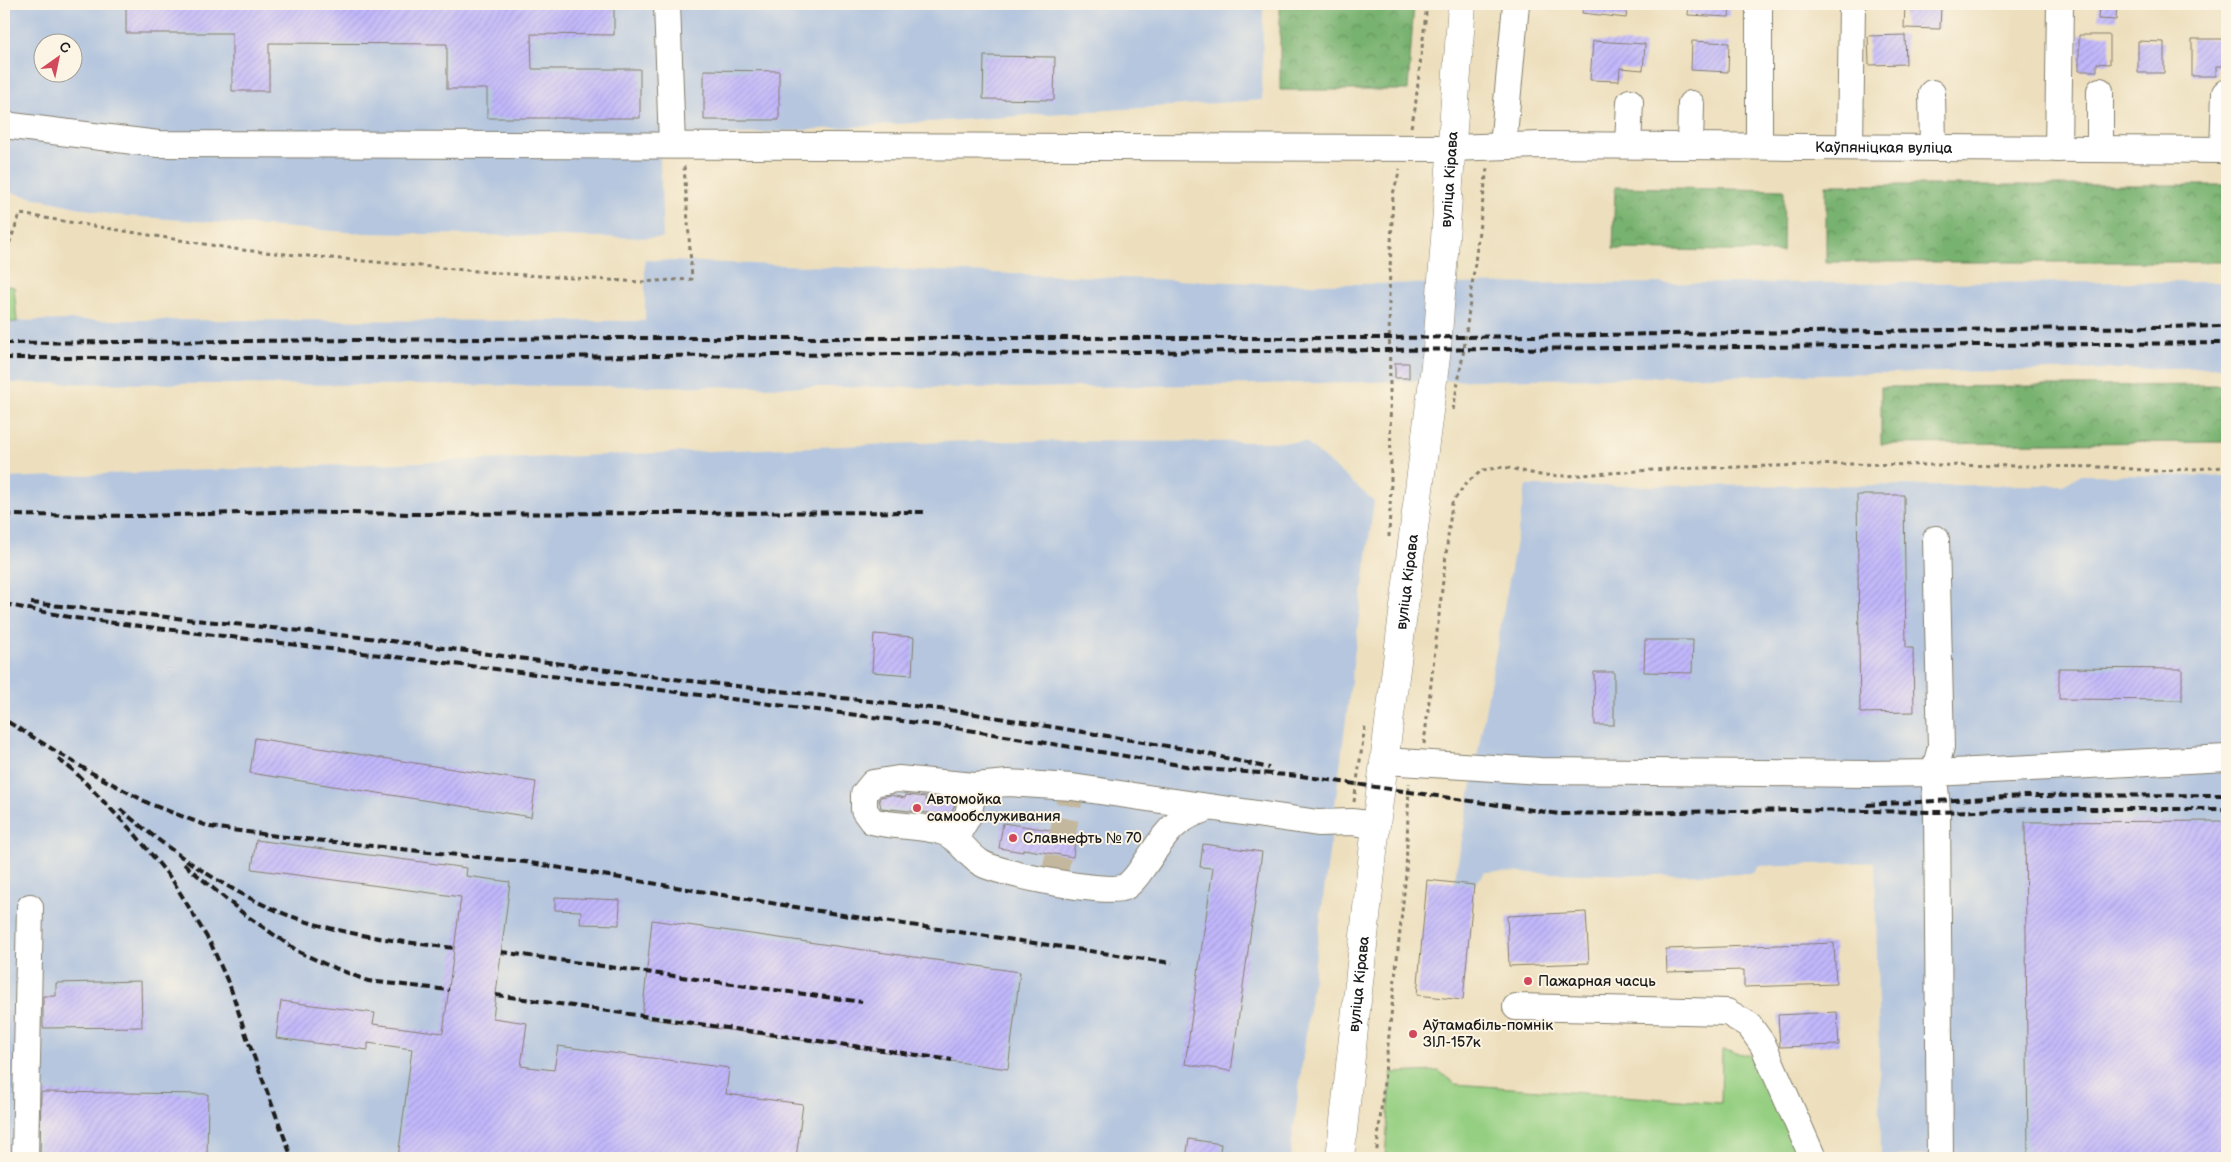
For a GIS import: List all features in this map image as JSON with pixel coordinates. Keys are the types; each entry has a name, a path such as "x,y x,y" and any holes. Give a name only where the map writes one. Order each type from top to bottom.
{"main road":[{"name":"вуліца Кірава","path":"1340,1158 1364,824 1406,762 1462,4"}],"street":[{"path":"667,4 678,145"},
{"path":"1496,146 1516,4"},
{"path":"1759,4 1759,146"},
{"path":"1850,147 1852,4"},
{"path":"2058,149 2060,4"},
{"path":"2100,91 2100,149"},
{"path":"1932,93 1933,148"},
{"path":"2225,94 2225,150"},
{"path":"1628,145 1630,102"},
{"path":"1690,146 1691,104"},
{"name":"Каўпяніцкая вуліца","path":"4,125 158,144 1450,148 1628,145 2225,150"},
{"path":"1936,539 1941,747 1934,773 1937,812 1940,1158"},
{"path":"1406,762 1540,771 1632,773 1934,773 2227,758"},
{"path":"1208,808 1190,814 1175,823 1137,875 1126,886 1111,890 1053,882 998,870 980,863 955,838 942,832 872,822 864,810 864,794 873,783 898,779 975,786 1008,784 1072,787 1318,823 1364,824"},
{"path":"955,838 967,818 975,786"},
{"path":"25,1158 30,908"},
{"path":"1516,1007 1727,1012 1749,1025 1763,1045 1814,1158"}],"path":[{"path":"1389,546 1391,481 1389,296 1393,194 1415,109 1427,4"},
{"path":"4,258 20,214 241,250 510,274 640,282 692,279 678,145"},
{"path":"1452,415 1496,146"},
{"path":"1376,1158 1406,874 1406,762 1452,503 1468,482 1483,470 1504,467 1540,475 1566,476 1668,469 1845,464 2108,467 2156,471 2227,468"},
{"path":"1364,824 1366,716"}],"shaded area":[{"path":"4,4 1263,4 1262,100 715,136 659,136 663,238 362,233 113,215 4,191"},
{"path":"645,260 1283,284 2227,282 2227,367 1028,388 4,383 4,321 645,321"},
{"path":"972,441 1305,442 1374,501 1290,1158 4,1158 4,478"},
{"path":"2081,475 2227,476 2227,1158 1961,1158 1961,1155 1881,1156 1875,862 1759,866 1754,873 1653,875 1485,872 1474,885 1454,883 1526,486 2063,485"}],"green space":[{"path":"1280,4 1414,4 1408,90 1280,90"},
{"path":"1826,185 2227,185 2227,262 1826,262"},
{"path":"1615,187 1784,190 1783,252 1613,249"},
{"path":"4,285 14,287 17,322 4,322"},
{"path":"2227,385 2227,442 1881,444 1881,387"},
{"path":"1722,1050 1759,1057 1800,1158 1385,1158 1391,1073 1439,1071 1455,1084 1721,1103"}],"building":[{"path":"126,4 614,4 614,35 531,34 532,69 640,69 640,118 487,118 487,89 447,89 447,44 269,43 269,91 232,91 232,33 126,33"},
{"path":"1583,4 1628,4 1626,18 1582,13"},
{"path":"1689,4 1730,4 1729,17 1688,15"},
{"path":"2099,4 2117,4 2116,20 2098,19"},
{"path":"1905,5 1941,6 1940,29 1904,28"},
{"path":"1905,35 1906,64 1869,65 1868,36"},
{"path":"2079,35 2110,35 2110,64 2097,63 2097,71 2079,71"},
{"path":"2192,39 2227,39 2227,66 2216,66 2216,76 2192,76"},
{"path":"1593,41 1645,44 1643,70 1620,68 1619,81 1590,80"},
{"path":"1692,41 1729,43 1728,72 1691,70"},
{"path":"2138,41 2164,42 2164,73 2138,73"},
{"path":"984,56 1055,57 1054,100 983,99"},
{"path":"704,70 779,71 779,120 704,120"},
{"path":"1395,363 1409,363 1409,378 1395,378"},
{"path":"1857,495 1904,495 1906,648 1913,648 1914,712 1860,713"},
{"path":"874,634 914,637 912,675 872,672"},
{"path":"1645,640 1693,640 1692,673 1644,672"},
{"path":"2059,668 2182,669 2182,700 2059,699"},
{"path":"1594,672 1614,672 1614,725 1595,725"},
{"path":"255,738 536,782 531,817 250,773"},
{"name":"Автомойка самообслуживания","path":"890,795 905,798 906,795 926,797 925,800 955,804 949,818 929,813 881,808 879,799"},
{"path":"2227,821 2227,1158 2028,1158 2025,822"},
{"path":"1003,823 1076,834 1073,857 1023,849 1023,852 999,848"},
{"path":"256,840 467,868 466,876 510,882 493,1018 527,1023 521,1066 554,1070 558,1046 729,1068 726,1094 803,1104 796,1158 398,1158 412,1049 368,1043 368,1050 276,1038 281,1001 375,1013 373,1024 443,1033 461,897 252,869"},
{"path":"1203,844 1262,852 1231,1071 1185,1064 1213,868 1200,867"},
{"path":"1427,880 1474,885 1463,1000 1417,995"},
{"path":"555,897 620,900 619,925 580,924 581,911 555,910"},
{"name":"Пажарная часць","path":"1586,912 1589,963 1509,966 1507,916"},
{"path":"652,920 1020,972 1008,1069 642,1018"},
{"path":"1834,943 1836,984 1744,987 1744,970 1667,972 1666,949"},
{"path":"141,981 142,1027 43,1028 43,996 56,996 56,983"},
{"path":"1837,1012 1839,1045 1780,1047 1778,1015"},
{"path":"41,1092 208,1094 207,1158 40,1158"},
{"path":"1189,1139 1221,1144 1219,1158 1186,1158"}],"tunnel":[{"path":"1053,882 1072,787"}],"railway":[{"path":"4,343 598,338 1390,338 2227,326"},
{"path":"4,358 413,358 2227,343"},
{"path":"4,515 141,516 273,512 415,514 926,512"},
{"path":"31,603 369,638 674,679 957,711 1191,750 1269,768"},
{"path":"4,604 74,618 950,727 1204,769 1301,776 1559,814 1796,810 1937,812 2048,809 2227,809"},
{"path":"8,722 90,772 150,804 210,827 277,836 525,862 849,916 1172,963"},
{"path":"58,759 74,771 134,833 173,881 211,944 231,989 247,1038 292,1158"},
{"path":"1867,805 2023,796 2227,795"},
{"path":"120,809 166,846 191,863 243,895 270,908 298,919 342,931 390,940 454,948"},
{"path":"184,864 244,914 299,952 368,981 449,990"},
{"path":"501,952 862,1002"},
{"path":"496,995 952,1060"}],"place":[{"name":"Автомойка самообслуживания","path":"917,808"},
{"name":"Славнефть № 70","path":"1013,838"},
{"name":"Пажарная часць","path":"1528,981"},
{"name":"Аўтамабіль-помнік ЗІЛ-157к","path":"1413,1034"}]}
